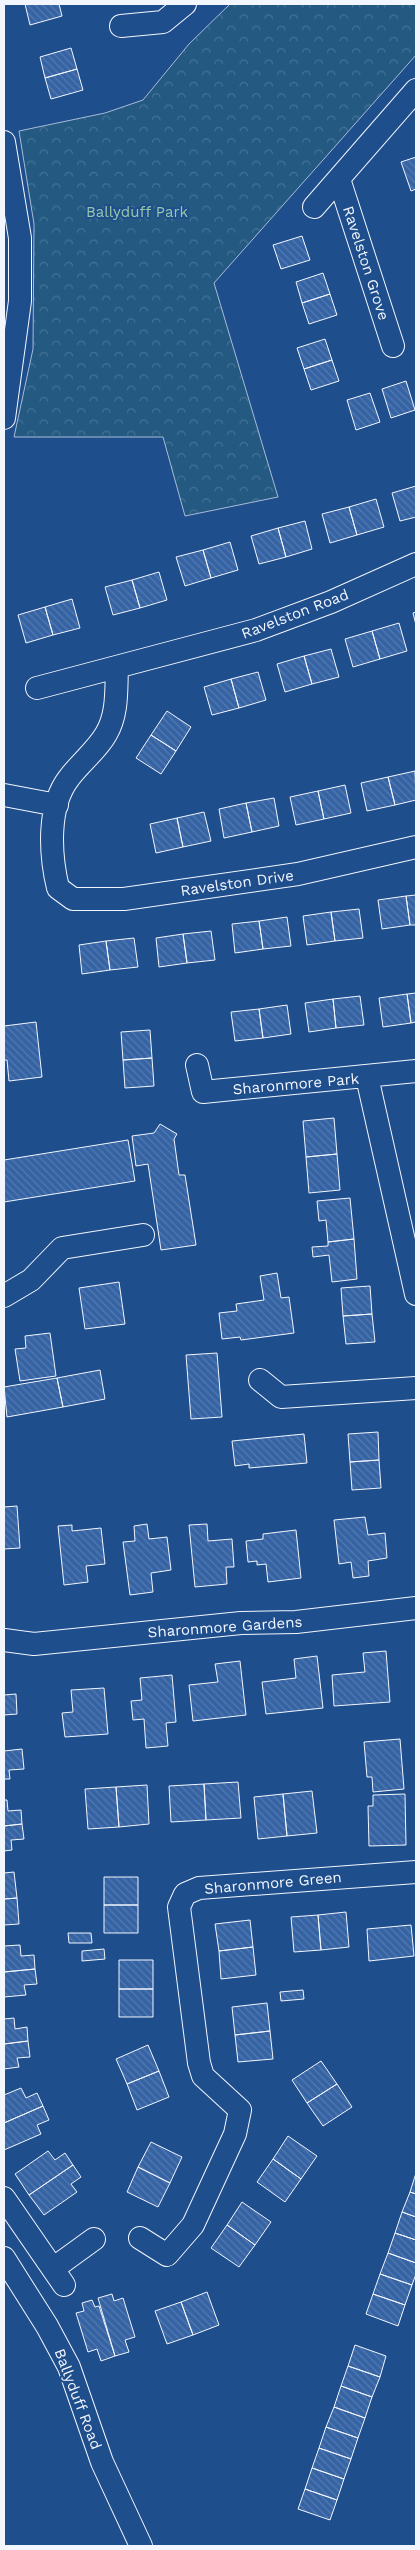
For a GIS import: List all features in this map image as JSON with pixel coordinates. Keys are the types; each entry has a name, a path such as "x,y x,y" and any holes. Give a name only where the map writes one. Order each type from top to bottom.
{"street":[{"path":"121,26 163,22 185,4"},
{"name":"Ravelston Grove","path":"314,207 416,90"},
{"path":"4,142 20,238 20,301 4,418"},
{"name":"Ravelston Grove","path":"339,179 393,346"},
{"name":"Ravelston Road","path":"37,688 256,630 331,602 416,564"},
{"path":"4,795 57,805 68,780 106,735 114,717 117,667"},
{"name":"Ravelston Drive","path":"57,805 52,832 52,862 58,888 73,899 124,899 298,874 416,847"},
{"name":"Sharonmore Park","path":"197,1065 203,1092 416,1071"},
{"path":"367,1077 416,1294"},
{"path":"4,1296 31,1280 62,1248 143,1235"},
{"path":"260,1380 281,1398 416,1388"},
{"name":"Sharonmore Gardens","path":"4,1640 34,1644 241,1623 296,1622 416,1608"},
{"name":"Sharonmore Green","path":"140,2238 167,2255 193,2225 235,2134 240,2110 203,2076 198,2063 179,1907 185,1894 199,1888 416,1872"},
{"path":"4,2198 59,2276 94,2239"},
{"name":"Ballyduff Road","path":"4,2258 47,2326 69,2368 102,2462 141,2546"}],"green space":[{"name":"Ballyduff Park","path":"230,4 416,4 416,55 214,283 278,497 185,516 163,437 14,437 33,349 34,224 19,131 105,113 143,100 189,44"}],"building":[{"path":"25,4 59,4 62,16 30,25"},
{"path":"71,48 77,69 45,78 40,57"},
{"path":"77,69 83,90 51,99 45,78"},
{"path":"416,157 416,189 411,191 401,162"},
{"path":"302,236 310,260 281,269 273,245"},
{"path":"323,273 330,294 302,303 296,282"},
{"path":"330,294 337,315 309,324 302,303"},
{"path":"325,339 332,360 304,369 297,348"},
{"path":"332,360 339,381 311,390 304,369"},
{"path":"406,381 415,410 391,418 382,389"},
{"path":"370,393 380,422 356,430 347,400"},
{"path":"416,486 416,517 400,521 392,493"},
{"path":"376,499 384,527 357,535 349,507"},
{"path":"349,507 357,535 330,543 322,514"},
{"path":"305,521 312,549 286,557 278,528"},
{"path":"278,528 286,557 259,564 251,536"},
{"path":"230,542 238,570 211,578 203,550"},
{"path":"203,550 211,578 185,586 176,557"},
{"path":"159,572 167,600 140,608 132,580"},
{"path":"132,580 140,608 113,615 105,587"},
{"path":"72,599 80,628 53,635 45,607"},
{"path":"45,607 53,635 26,643 18,615"},
{"path":"416,612 416,625 413,613"},
{"path":"399,623 407,651 380,659 372,631"},
{"path":"372,631 380,659 353,667 345,639"},
{"path":"331,649 339,677 312,684 304,656"},
{"path":"304,656 312,684 285,692 277,664"},
{"path":"258,672 266,700 239,708 231,679"},
{"path":"231,679 239,708 212,715 204,687"},
{"path":"167,711 191,727 176,751 151,735"},
{"path":"151,735 176,751 161,774 136,758"},
{"path":"415,771 416,800 395,805 388,777"},
{"path":"388,777 395,805 367,811 361,783"},
{"path":"345,785 351,813 324,819 318,791"},
{"path":"318,791 324,819 296,825 290,797"},
{"path":"274,798 279,826 252,832 246,803"},
{"path":"246,803 252,832 224,838 219,809"},
{"path":"204,812 211,841 183,847 177,818"},
{"path":"177,818 183,847 156,853 150,824"},
{"path":"416,895 416,925 410,925 406,896"},
{"path":"406,896 410,925 382,929 378,900"},
{"path":"359,909 363,938 335,941 331,912"},
{"path":"331,912 335,941 307,945 303,916"},
{"path":"287,917 291,946 263,949 259,921"},
{"path":"259,921 263,949 235,953 232,924"},
{"path":"211,931 215,960 187,963 183,934"},
{"path":"183,934 187,963 159,967 156,938"},
{"path":"134,938 138,967 110,970 106,941"},
{"path":"106,941 110,970 82,974 79,945"},
{"path":"416,993 416,1022 411,1023 407,994"},
{"path":"407,994 411,1023 383,1027 379,998"},
{"path":"360,996 364,1025 336,1028 333,999"},
{"path":"333,999 336,1028 309,1032 305,1003"},
{"path":"287,1005 291,1034 263,1038 259,1009"},
{"path":"259,1009 263,1038 235,1041 231,1012"},
{"path":"36,1022 42,1077 9,1081 7,1060 4,1060 4,1026"},
{"path":"150,1030 152,1058 123,1060 121,1032"},
{"path":"152,1058 154,1086 125,1088 123,1060"},
{"path":"334,1118 337,1154 306,1157 303,1121"},
{"path":"160,1124 177,1134 174,1139 179,1175 185,1175 196,1245 161,1250 148,1164 136,1166 132,1136 154,1133"},
{"path":"128,1140 135,1181 4,1202 4,1160"},
{"path":"337,1154 340,1190 309,1193 306,1157"},
{"path":"350,1198 354,1239 328,1242 326,1220 319,1221 317,1201"},
{"path":"354,1239 357,1279 332,1282 329,1255 313,1257 312,1247 328,1246 328,1242"},
{"path":"277,1273 281,1298 289,1297 294,1333 241,1340 240,1337 222,1339 219,1313 237,1311 236,1304 264,1300 260,1276"},
{"path":"119,1282 125,1324 85,1329 79,1288"},
{"path":"370,1286 372,1314 343,1316 341,1288"},
{"path":"372,1314 375,1342 346,1344 343,1316"},
{"path":"50,1333 56,1376 20,1381 15,1349 26,1348 25,1336"},
{"path":"217,1353 222,1417 191,1419 186,1355"},
{"path":"100,1370 105,1399 63,1407 57,1378"},
{"path":"57,1378 63,1407 7,1417 4,1387"},
{"path":"378,1432 379,1460 350,1462 348,1434"},
{"path":"304,1434 307,1463 249,1468 249,1464 235,1466 232,1441"},
{"path":"379,1460 381,1488 352,1490 350,1462"},
{"path":"17,1506 20,1548 4,1549 4,1507"},
{"path":"365,1517 368,1535 385,1533 387,1558 368,1561 369,1576 353,1578 351,1562 339,1564 334,1520"},
{"path":"147,1524 149,1539 167,1537 171,1570 151,1573 153,1592 130,1595 123,1542 135,1541 134,1526"},
{"path":"207,1524 208,1541 232,1539 234,1567 226,1567 227,1584 195,1587 189,1525"},
{"path":"72,1525 72,1531 101,1528 105,1564 86,1566 88,1582 64,1585 58,1526"},
{"path":"296,1530 301,1578 268,1582 266,1564 257,1565 257,1561 248,1562 246,1541 263,1539 263,1534"},
{"path":"386,1651 390,1702 334,1706 332,1675 365,1672 363,1653"},
{"path":"317,1656 323,1708 266,1714 262,1682 296,1678 294,1659"},
{"path":"240,1661 246,1715 193,1721 189,1685 218,1682 215,1664"},
{"path":"172,1675 176,1722 166,1723 168,1746 146,1748 144,1719 133,1720 131,1701 142,1700 140,1678"},
{"path":"104,1688 108,1734 65,1737 62,1713 73,1712 71,1690"},
{"path":"16,1694 17,1714 4,1715 4,1695"},
{"path":"400,1739 404,1789 373,1792 372,1777 367,1777 364,1742"},
{"path":"22,1749 24,1769 9,1770 10,1779 4,1779 4,1751"},
{"path":"238,1782 241,1818 206,1820 204,1784"},
{"path":"204,1784 206,1820 171,1822 169,1786"},
{"path":"147,1785 149,1824 119,1827 116,1787"},
{"path":"116,1787 119,1827 88,1829 85,1789"},
{"path":"312,1791 317,1833 287,1836 283,1794"},
{"path":"283,1794 287,1836 258,1839 254,1797"},
{"path":"405,1794 406,1845 369,1846 368,1806 373,1806 373,1795"},
{"path":"4,1800 7,1800 8,1811 21,1810 22,1824 4,1826"},
{"path":"22,1824 24,1839 11,1840 12,1850 4,1851 4,1826"},
{"path":"14,1872 17,1898 4,1899 4,1873"},
{"path":"104,1877 138,1877 138,1905 104,1905"},
{"path":"17,1898 19,1924 4,1925 4,1899"},
{"path":"104,1905 138,1905 138,1933 104,1933"},
{"path":"346,1912 349,1947 321,1950 318,1915"},
{"path":"318,1915 321,1950 294,1952 291,1917"},
{"path":"250,1920 253,1947 219,1951 215,1924"},
{"path":"411,1925 414,1956 369,1961 367,1929"},
{"path":"68,1933 91,1933 92,1943 69,1943"},
{"path":"20,1945 21,1956 34,1955 35,1969 4,1972 4,1946"},
{"path":"253,1947 256,1975 221,1979 219,1951"},
{"path":"104,1949 105,1959 82,1961 82,1951"},
{"path":"119,1960 153,1960 153,1989 119,1989"},
{"path":"35,1969 37,1984 24,1985 26,1995 4,1997 4,1972"},
{"path":"119,1989 153,1989 153,2017 119,2017"},
{"path":"303,1990 304,1999 281,2001 280,1992"},
{"path":"267,2003 270,2031 235,2035 232,2007"},
{"path":"14,2018 15,2029 27,2027 28,2041 4,2044 4,2019"},
{"path":"270,2031 273,2059 238,2062 235,2035"},
{"path":"28,2041 30,2057 17,2058 19,2067 4,2069 4,2044"},
{"path":"148,2045 159,2071 127,2084 116,2059"},
{"path":"321,2061 337,2084 307,2103 292,2080"},
{"path":"159,2071 169,2097 137,2110 127,2084"},
{"path":"337,2084 352,2107 323,2126 307,2103"},
{"path":"21,2088 26,2098 37,2093 43,2106 4,2123 4,2095"},
{"path":"43,2106 49,2120 37,2125 41,2134 4,2150 4,2123"},
{"path":"288,2136 317,2156 301,2179 273,2159"},
{"path":"151,2142 182,2157 170,2183 138,2167"},
{"path":"48,2151 55,2160 65,2153 73,2165 29,2195 15,2174"},
{"path":"273,2159 301,2179 285,2202 257,2182"},
{"path":"73,2165 81,2177 71,2184 77,2192 44,2215 29,2195"},
{"path":"138,2167 170,2183 158,2207 127,2192"},
{"path":"416,2173 416,2194 410,2192"},
{"path":"410,2192 416,2194 416,2217 402,2212"},
{"path":"242,2202 271,2222 255,2245 227,2225"},
{"path":"402,2212 416,2217 416,2240 395,2233"},
{"path":"227,2225 255,2245 239,2267 211,2248"},
{"path":"395,2233 416,2240 416,2263 388,2253"},
{"path":"388,2253 416,2263 416,2274 412,2285 380,2274"},
{"path":"380,2274 412,2285 405,2305 373,2294"},
{"path":"207,2292 219,2325 193,2335 181,2302"},
{"path":"112,2294 114,2301 123,2298 135,2337 125,2340 129,2352 115,2356 98,2298"},
{"path":"373,2294 405,2305 398,2326 366,2314"},
{"path":"92,2300 95,2307 99,2306 115,2356 101,2361 97,2349 88,2352 76,2313 84,2311 82,2303"},
{"path":"181,2302 193,2335 167,2344 155,2311"},
{"path":"355,2345 386,2356 380,2377 348,2366"},
{"path":"348,2366 380,2377 372,2397 341,2386"},
{"path":"341,2386 372,2397 365,2418 334,2407"},
{"path":"334,2407 365,2418 358,2438 326,2427"},
{"path":"326,2427 358,2438 351,2459 319,2448"},
{"path":"319,2448 351,2459 344,2479 312,2468"},
{"path":"312,2468 344,2479 337,2500 305,2489"},
{"path":"305,2489 337,2500 330,2520 298,2509"}]}
